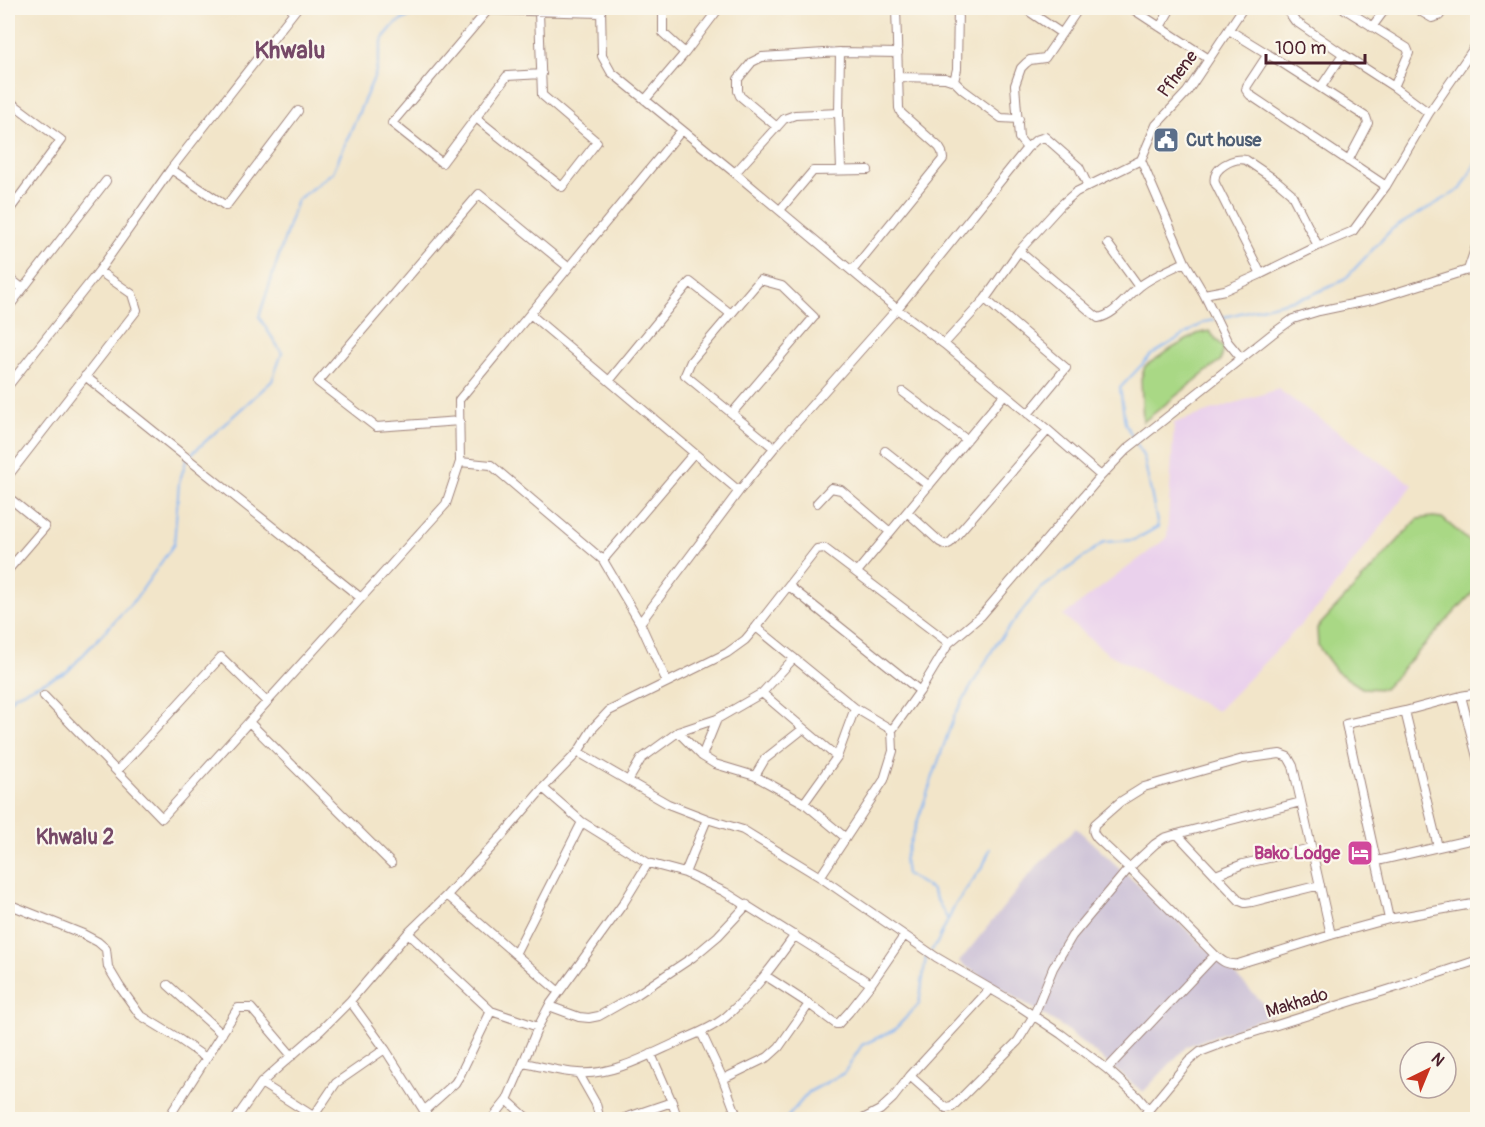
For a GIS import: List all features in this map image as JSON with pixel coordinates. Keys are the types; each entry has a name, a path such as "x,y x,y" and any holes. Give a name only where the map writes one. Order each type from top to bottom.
{"street":[{"path":"8,386 99,271 171,169 297,8"},
{"path":"663,8 663,33 685,53"},
{"path":"645,100 719,8"},
{"path":"852,272 943,159 939,147 901,113 899,108 896,8"},
{"path":"954,81 957,69 958,8"},
{"path":"1024,8 1061,33"},
{"path":"1027,148 1019,138 1015,85 1021,68 1030,60 1045,58 1079,8"},
{"path":"1131,8 1209,59"},
{"path":"1160,27 1171,8"},
{"name":"Pfhene","path":"1141,160 1156,125 1187,92 1244,8"},
{"path":"1294,8 1290,14 1292,18 1430,113"},
{"path":"1343,8 1409,51 1394,87"},
{"path":"1372,27 1386,8"},
{"path":"1415,8 1432,18 1439,16 1445,8"},
{"path":"542,74 507,76 442,163 392,123 488,10 514,9 539,12 601,10 602,56 610,72 780,210 897,309 944,344 1101,476"},
{"path":"476,118 562,188 597,142 542,95 539,12"},
{"path":"1229,30 1366,117 1368,123 1348,161"},
{"path":"1204,294 1225,290 1353,231 1386,186 1430,113 1478,42"},
{"path":"777,127 740,96 738,79 752,62 762,57 840,52 898,53"},
{"path":"840,52 841,170"},
{"path":"1268,54 1246,90 1386,186"},
{"path":"1321,87 1343,54"},
{"path":"898,77 945,78 954,81 1001,118 1019,119"},
{"path":"8,113 11,102 62,141 8,212"},
{"path":"171,169 226,206 298,111"},
{"path":"735,173 784,119 795,115 839,114"},
{"path":"44,696 162,818 446,504 460,462 459,400 682,130"},
{"path":"640,623 774,448 897,309 1027,148 1036,140 1045,137 1079,167 1088,186"},
{"path":"1261,274 1215,183 1214,178 1219,168 1241,159 1246,160 1278,182 1291,194 1318,246"},
{"path":"944,344 985,299 1019,250 1061,206 1076,192 1141,160 1185,262 1227,341 1241,358"},
{"path":"780,210 813,171 868,170"},
{"path":"8,308 106,181"},
{"path":"460,421 376,427 318,382 479,194 568,267"},
{"path":"1468,270 1478,240"},
{"path":"1108,244 1139,287"},
{"path":"1019,250 1098,318 1106,317 1139,287 1185,262"},
{"path":"820,877 884,780 893,751 892,730 920,691 949,643 981,616 1101,476 1127,449 1293,319 1376,299 1468,270 1478,275"},
{"path":"8,476 137,310 132,294 99,271"},
{"path":"8,278 22,288"},
{"path":"732,414 813,317 782,285 760,280 691,361 685,375 732,414 774,448"},
{"path":"609,381 690,282 731,314"},
{"path":"985,299 1066,369 1028,414"},
{"path":"530,314 739,491"},
{"path":"85,376 361,598"},
{"path":"903,392 967,440"},
{"path":"857,572 1004,395"},
{"path":"907,512 940,542 946,545 950,543 1048,430"},
{"path":"885,451 928,486"},
{"path":"603,560 694,453"},
{"path":"460,462 491,465 603,560 640,623 668,682"},
{"path":"818,503 831,488 841,490 890,532"},
{"path":"8,497 45,527 8,570"},
{"path":"235,1119 261,1083 315,1036 350,1001 408,933 501,837 578,752 593,728 609,711 727,653 745,640 820,548 824,548 857,572 949,643"},
{"path":"789,586 920,691"},
{"path":"756,627 855,708 892,730"},
{"path":"117,771 221,657 267,702"},
{"path":"628,780 641,759 678,732 717,718 762,693 794,658"},
{"path":"762,693 837,757"},
{"path":"1389,919 1346,724 1478,693"},
{"path":"1461,696 1478,761"},
{"path":"804,803 837,757 855,708"},
{"path":"1404,711 1438,847"},
{"path":"702,756 717,718"},
{"path":"249,722 391,863"},
{"path":"755,776 765,759 803,729"},
{"path":"678,732 702,756 715,764 755,776 804,803 846,838"},
{"path":"578,752 668,804 743,830 820,877 936,957 1062,1034 1107,1069 1148,1109"},
{"path":"1331,935 1293,766 1288,757 1280,754 1243,759 1144,787 1120,802 1093,828 1093,833 1097,838 1215,955 1230,965 1389,919 1478,903"},
{"path":"543,788 582,822 648,863 685,873 725,892 871,984"},
{"path":"910,1076 944,1107 952,1107 1018,1041 1034,1015 1053,968 1067,943 1129,868 1155,844 1177,834 1301,802"},
{"path":"685,873 707,819"},
{"path":"515,954 582,822"},
{"path":"1177,834 1240,901 1245,903 1320,885"},
{"path":"1377,861 1478,838"},
{"path":"1216,875 1243,864 1311,848"},
{"path":"491,1119 507,1100 549,1006 623,904 648,863"},
{"path":"447,895 559,992"},
{"path":"8,904 98,942 105,949 108,968 140,1015 206,1058"},
{"path":"549,1006 579,1017 598,1016 636,995 693,957 718,936 747,905"},
{"path":"408,933 491,1011 538,1027"},
{"path":"524,1063 579,1074 603,1071 620,1067 701,1032 729,1014 766,976 795,935"},
{"path":"766,976 838,1024 871,984 904,936"},
{"path":"1107,1069 1215,955"},
{"name":"Makhado","path":"1140,1119 1189,1061 1200,1052 1242,1036 1478,960"},
{"path":"168,985 222,1034"},
{"path":"861,1119 880,1110 893,1098 910,1076 990,989"},
{"path":"350,1001 385,1049 430,1119"},
{"path":"723,1079 768,1057 779,1047 809,1004"},
{"path":"167,1119 238,1008 251,1008 292,1056"},
{"path":"424,1110 455,1083 491,1011"},
{"path":"701,1032 723,1079 735,1111 734,1119"},
{"path":"261,1083 312,1118 336,1083 385,1049"},
{"path":"651,1054 678,1119"},
{"path":"579,1074 596,1104 600,1119"},
{"path":"507,1100 529,1119"},
{"path":"619,1119 672,1102"}],"shaded area":[{"path":"1278,389 1413,485 1321,604 1217,711 1107,653 1063,616 1167,538 1174,423"},
{"path":"1076,828 1226,966 1274,1014 1187,1046 1143,1092 1063,1027 959,962 1036,867"}],"green space":[{"path":"1209,331 1224,348 1221,360 1143,422 1141,379 1145,366 1197,334"},
{"path":"1442,518 1470,542 1477,557 1477,588 1384,689 1362,688 1337,672 1318,646 1317,628 1418,519"}],"waterway":[{"path":"8,703 15,695 67,672 137,597 174,544 179,483 187,458 272,381 282,353 259,317 297,200 333,172 375,75 383,38 395,24 417,12 419,8"},
{"path":"1220,318 1309,296 1344,280 1392,229 1461,189 1478,159"},
{"path":"1134,439 1125,423 1120,388 1151,355 1205,322 1214,320"},
{"path":"931,951 948,920 931,889 906,874 904,860 954,716 996,644 1038,591 1104,542 1134,540 1158,527 1144,458 1137,444"},
{"path":"949,918 955,905 983,866 990,849"},
{"path":"785,1120 809,1092 844,1073 862,1045 894,1030 919,1004 928,955"}],"place":[{"name":"Cut house","path":"1166,140"},
{"name":"Bako Lodge","path":"1360,853"}],"district":[{"name":"Khwalu","path":"290,50"},
{"name":"Khwalu 2","path":"75,837"}]}
